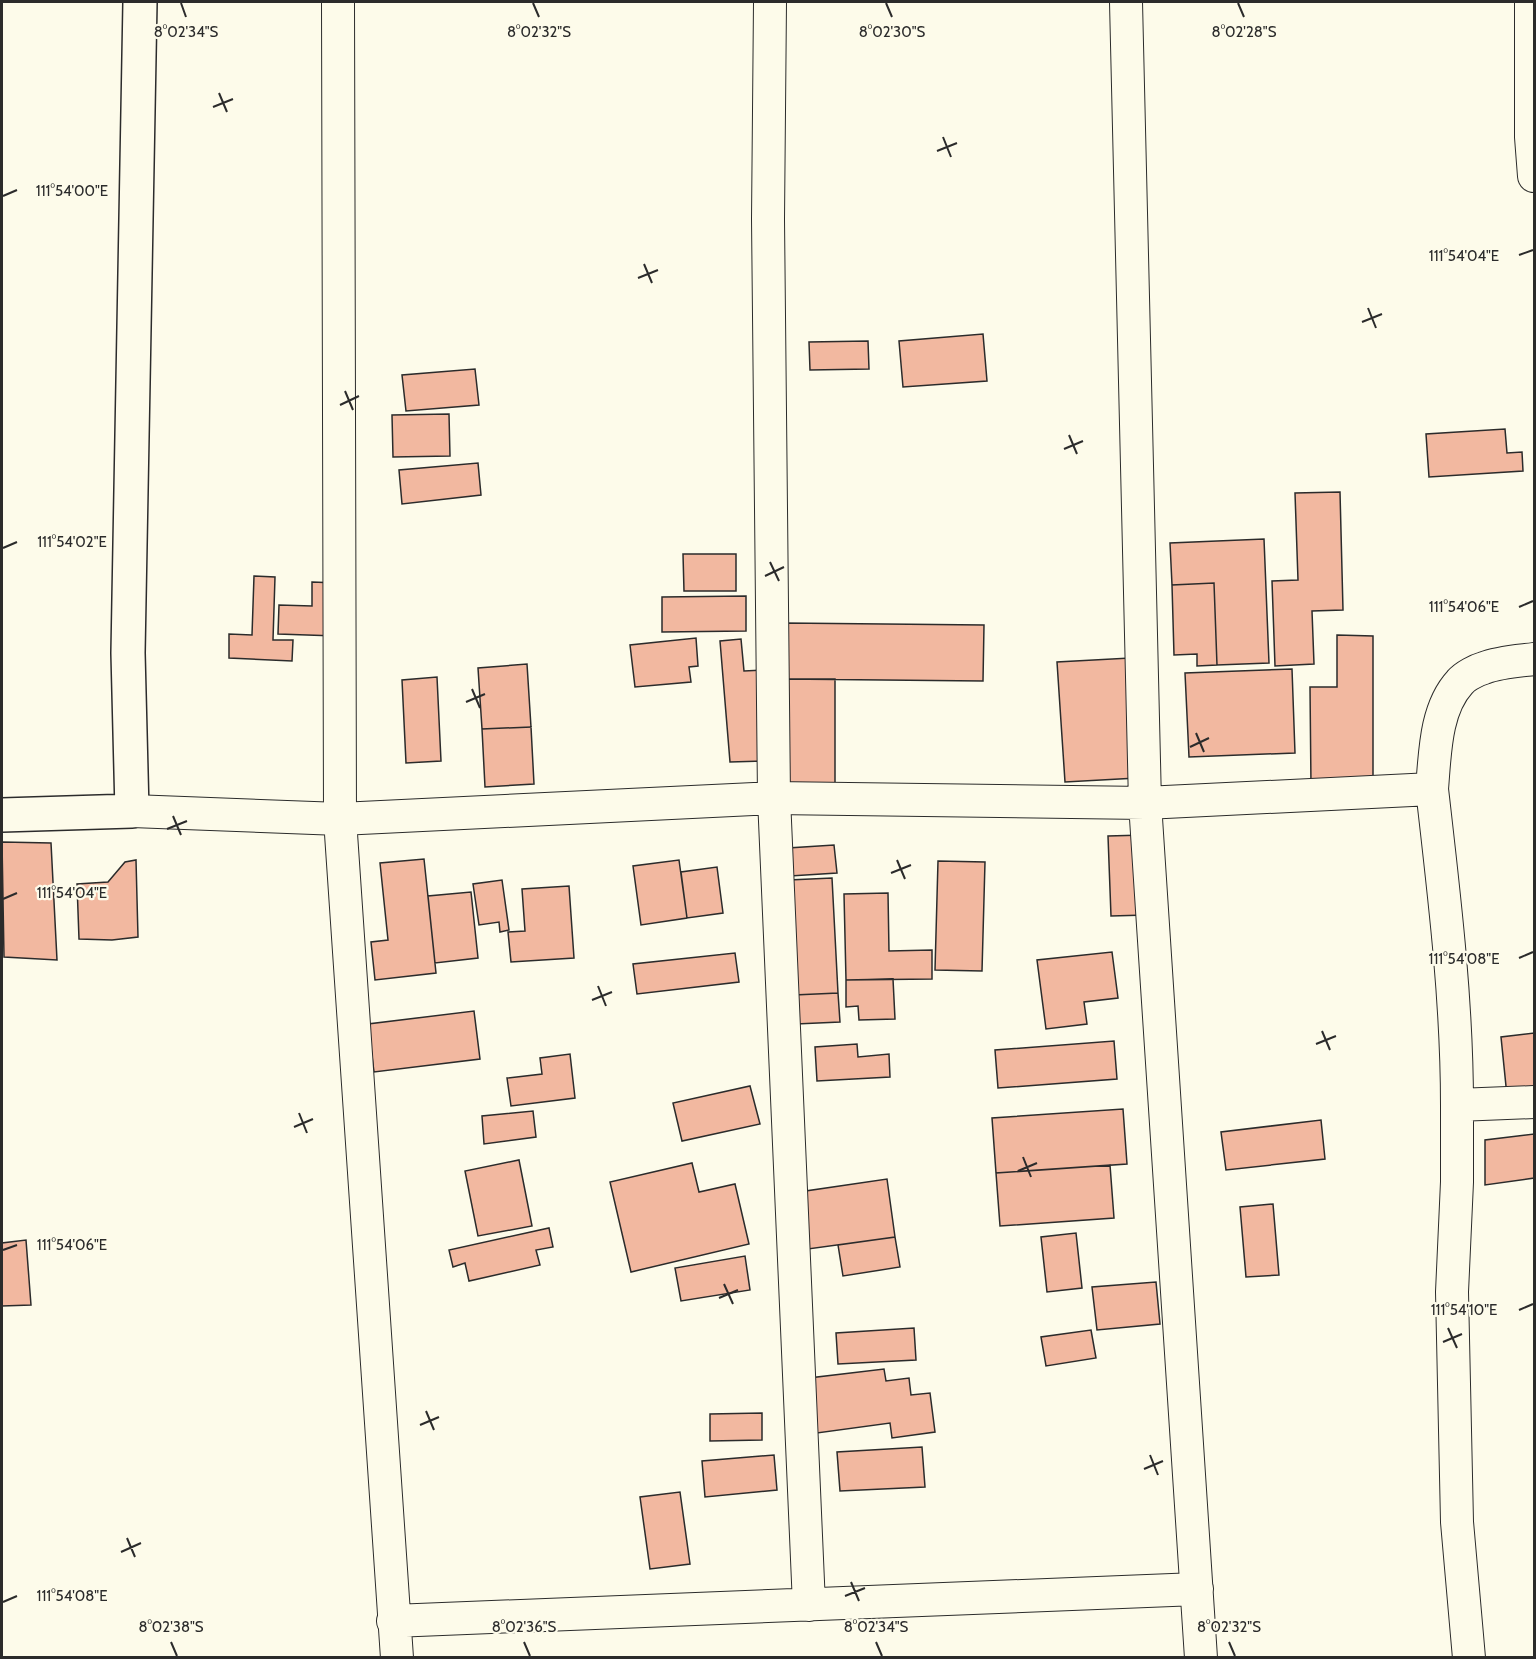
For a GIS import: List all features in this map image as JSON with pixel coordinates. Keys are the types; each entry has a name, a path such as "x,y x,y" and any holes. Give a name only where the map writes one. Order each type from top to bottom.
{"street":[{"path":"132,811 128,653 140,2"},
{"path":"338,2 340,819 397,1658"},
{"path":"770,2 768,231 774,798 809,1605"},
{"path":"1126,2 1145,803 1201,1658"},
{"path":"1531,2 1531,137 1534,176"},
{"path":"1469,1658 1456,1510 1452,1292 1457,1182 1457,1059 1448,925 1432,789 1436,743 1443,711 1461,681 1484,668 1534,659"},
{"path":"2,814 132,811 340,819 774,798 1145,803 1432,789"},
{"path":"1457,1105 1534,1102"},
{"path":"393,1621 1197,1590"}],"building":[{"path":"983,334 987,381 903,387 899,341"},
{"path":"868,341 869,369 810,370 809,342"},
{"path":"475,369 479,405 406,411 402,375"},
{"path":"449,414 450,456 393,457 392,415"},
{"path":"1505,429 1507,453 1522,452 1523,471 1429,477 1426,434"},
{"path":"478,463 481,495 402,504 399,470"},
{"path":"1340,492 1343,610 1312,611 1314,664 1275,666 1272,581 1298,580 1295,493"},
{"path":"1264,539 1269,663 1217,665 1214,583 1172,585 1170,543"},
{"path":"683,554 736,554 736,591 684,591"},
{"path":"254,576 275,577 273,640 293,640 292,661 229,658 229,634 252,635"},
{"path":"312,582 337,583 336,636 278,634 279,605 312,606"},
{"path":"1214,583 1217,665 1197,666 1197,654 1174,655 1172,585"},
{"path":"746,596 746,631 662,632 662,597"},
{"path":"784,623 984,625 983,681 784,679"},
{"path":"1337,635 1373,636 1373,786 1311,786 1310,687 1337,687"},
{"path":"696,638 698,666 689,667 691,682 635,687 630,645"},
{"path":"741,639 744,671 764,670 766,761 730,762 720,641"},
{"path":"1130,658 1137,778 1065,782 1057,662"},
{"path":"527,664 531,727 482,729 478,668"},
{"path":"1292,669 1295,753 1189,757 1185,673"},
{"path":"437,677 441,761 406,763 402,680"},
{"path":"784,679 835,679 835,783 783,783"},
{"path":"531,727 534,784 485,787 482,729"},
{"path":"1144,835 1146,915 1111,916 1108,836"},
{"path":"2,842 51,843 57,960 4,957"},
{"path":"834,845 837,873 790,876 788,848"},
{"path":"424,859 436,973 375,980 371,942 388,940 380,863"},
{"path":"136,860 138,937 112,940 79,939 77,884 108,882 125,862"},
{"path":"679,860 687,918 641,925 633,866"},
{"path":"938,861 985,862 982,971 935,970"},
{"path":"717,867 723,913 687,918 681,872"},
{"path":"832,878 838,993 794,995 789,880"},
{"path":"502,880 509,930 500,932 499,922 479,925 473,884"},
{"path":"569,886 574,958 511,962 508,932 525,931 522,889"},
{"path":"471,892 478,958 435,963 428,896"},
{"path":"888,893 889,951 932,950 932,979 846,980 844,894"},
{"path":"1112,952 1118,998 1084,1002 1087,1024 1046,1029 1037,960"},
{"path":"735,953 739,982 637,994 633,964"},
{"path":"893,979 895,1019 859,1020 858,1006 846,1007 846,980"},
{"path":"838,993 840,1022 796,1024 794,995"},
{"path":"474,1011 480,1059 374,1072 368,1024"},
{"path":"1534,1033 1534,1093 1507,1096 1501,1037"},
{"path":"1114,1041 1117,1079 998,1088 995,1050"},
{"path":"857,1044 858,1057 889,1054 890,1077 817,1081 815,1047"},
{"path":"570,1054 575,1098 511,1106 507,1078 542,1074 540,1058"},
{"path":"750,1086 760,1124 682,1141 673,1103"},
{"path":"1123,1109 1127,1164 996,1173 992,1118"},
{"path":"533,1111 536,1137 484,1144 482,1116"},
{"path":"1321,1120 1325,1159 1226,1170 1221,1132"},
{"path":"1534,1134 1534,1178 1485,1185 1485,1140"},
{"path":"519,1160 532,1226 478,1236 465,1171"},
{"path":"692,1163 699,1192 735,1184 749,1244 631,1272 610,1182"},
{"path":"1110,1165 1114,1218 1000,1226 996,1173"},
{"path":"887,1179 895,1237 808,1249 799,1192"},
{"path":"1273,1204 1279,1275 1246,1277 1240,1207"},
{"path":"549,1228 553,1247 536,1250 540,1265 469,1281 465,1263 453,1267 449,1250"},
{"path":"1076,1233 1082,1288 1047,1292 1041,1237"},
{"path":"895,1237 900,1267 843,1276 838,1245"},
{"path":"26,1240 31,1305 2,1306 2,1243"},
{"path":"745,1256 750,1290 681,1301 675,1268"},
{"path":"1156,1282 1160,1324 1097,1330 1092,1287"},
{"path":"914,1328 916,1360 838,1364 836,1333"},
{"path":"1091,1330 1096,1358 1046,1366 1041,1337"},
{"path":"884,1369 886,1381 909,1378 911,1395 930,1393 935,1432 892,1438 890,1423 817,1433 809,1378"},
{"path":"762,1413 762,1440 710,1441 710,1414"},
{"path":"922,1447 925,1487 840,1491 837,1452"},
{"path":"774,1455 777,1490 705,1497 702,1461"},
{"path":"680,1492 690,1564 650,1569 640,1497"}]}
